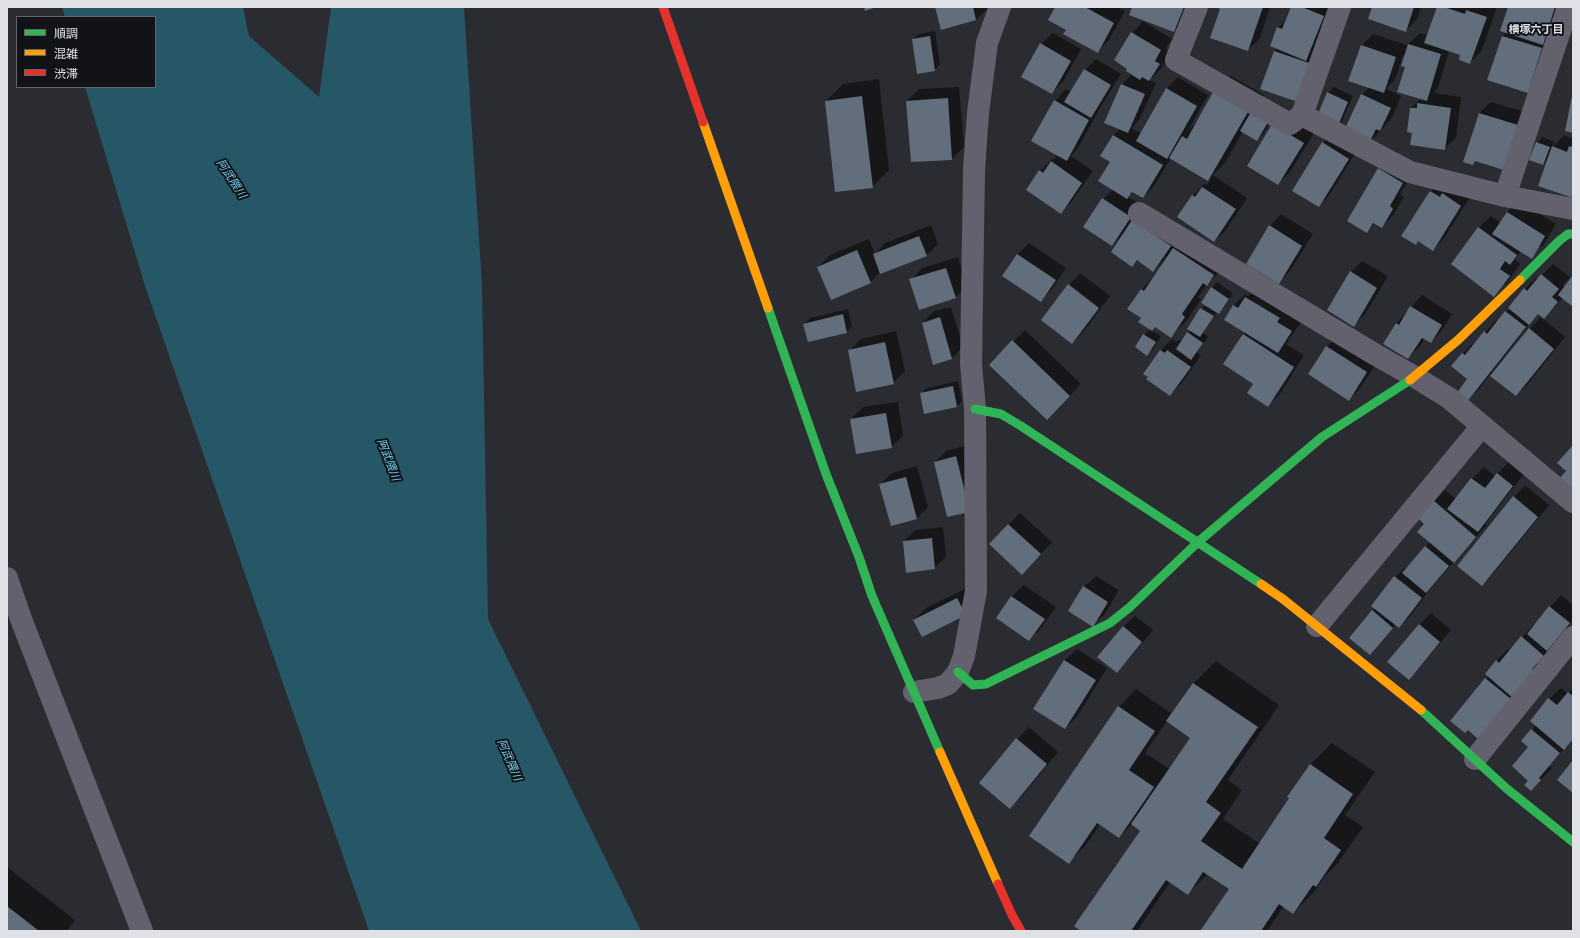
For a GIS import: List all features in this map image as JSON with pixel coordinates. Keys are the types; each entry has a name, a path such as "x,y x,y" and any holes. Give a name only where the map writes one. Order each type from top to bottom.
{"street":[{"path":"663,7 826,474 859,557 872,596 1012,915 1021,931"},
{"path":"914,692 938,688 948,684 958,672 964,656 976,590 975,409 971,364 975,156 978,114 987,43 1000,7"},
{"path":"1197,7 1176,60 1290,124 1302,115 1340,7"},
{"path":"1505,196 1568,7"},
{"path":"1302,115 1410,172 1505,196 1573,209"},
{"path":"1138,213 1449,398 1573,502"},
{"path":"958,672 973,684 986,684 1110,624 1198,542 1322,437 1415,377 1458,340 1559,241 1568,234 1573,234"},
{"path":"975,409 1001,414 1283,599 1430,718 1506,788 1573,842"},
{"path":"1317,626 1482,426"},
{"path":"7,578 21,619 142,931"},
{"path":"1475,759 1573,637"}],"water":[{"name":"阿武隈川","path":"62,7 243,7 249,36 319,97 331,7 464,7 482,285 488,619 641,931 369,931 146,289 85,88 156,88 156,16 65,16"}],"building":[{"path":"864,7 876,7 865,11"},
{"path":"935,7 973,7 976,20 941,30"},
{"path":"1055,7 1085,7 1114,23 1098,53 1063,34 1066,30 1048,20"},
{"path":"1132,7 1184,7 1174,32 1129,15"},
{"path":"1216,7 1263,7 1248,51 1210,38 1220,9"},
{"path":"1291,7 1302,7 1324,16 1306,61 1270,46 1277,27 1282,29"},
{"path":"1372,7 1414,7 1406,32 1368,19"},
{"path":"1437,7 1444,7 1465,14 1466,10 1487,17 1470,64 1459,60 1460,55 1424,43"},
{"path":"1508,7 1555,7 1543,45 1500,31"},
{"path":"1131,32 1161,50 1155,61 1160,64 1149,81 1142,77 1140,80 1126,71 1127,69 1114,60"},
{"path":"930,36 935,71 917,74 912,39"},
{"path":"1502,36 1542,48 1528,93 1487,80"},
{"path":"1040,43 1071,61 1052,94 1021,77"},
{"path":"1408,44 1441,54 1427,101 1397,92 1405,67 1401,66"},
{"path":"1361,45 1396,57 1384,93 1348,81"},
{"path":"1274,51 1312,64 1298,102 1260,89"},
{"path":"1084,69 1111,85 1091,118 1064,102"},
{"path":"1121,84 1145,94 1128,133 1104,123"},
{"path":"1166,88 1197,106 1167,159 1136,141"},
{"path":"1213,92 1248,112 1208,181 1169,158 1182,136 1187,139"},
{"path":"1327,92 1348,102 1337,128 1316,119"},
{"path":"1361,94 1391,108 1380,131 1376,129 1368,145 1343,133"},
{"path":"862,96 873,188 835,192 825,101"},
{"path":"1573,96 1573,133 1565,131"},
{"path":"948,98 952,160 911,162 906,101"},
{"path":"1054,100 1089,120 1067,161 1031,141"},
{"path":"1417,103 1451,108 1445,150 1410,145 1412,133 1407,132 1410,108 1417,108"},
{"path":"1251,112 1268,122 1257,141 1240,131"},
{"path":"1479,113 1518,125 1504,170 1475,161 1473,165 1463,162"},
{"path":"1272,124 1304,143 1278,185 1247,166"},
{"path":"1113,135 1163,165 1143,198 1132,192 1127,199 1098,181 1110,162 1100,156"},
{"path":"1322,142 1349,159 1319,207 1292,191"},
{"path":"1536,142 1550,147 1543,165 1529,160"},
{"path":"1552,146 1567,152 1569,146 1573,147 1573,198 1538,186"},
{"path":"1051,161 1082,183 1061,214 1026,190 1039,170 1043,173"},
{"path":"1378,168 1403,183 1390,206 1393,209 1382,228 1373,223 1367,233 1347,221"},
{"path":"1202,187 1236,209 1214,242 1177,217 1192,195 1195,197"},
{"path":"1430,191 1440,197 1442,193 1461,206 1433,251 1418,241 1416,245 1401,236"},
{"path":"1102,198 1131,217 1112,246 1083,227"},
{"path":"1507,212 1545,236 1532,259 1492,234"},
{"path":"1132,220 1171,246 1153,272 1137,260 1132,267 1111,252"},
{"path":"1269,225 1302,246 1279,284 1246,264"},
{"path":"1478,227 1517,255 1510,265 1505,261 1500,269 1510,276 1494,297 1451,264"},
{"path":"919,236 927,256 880,274 873,254"},
{"path":"1173,248 1214,275 1207,286 1203,283 1182,314 1185,317 1171,338 1155,327 1152,331 1138,322 1141,318 1127,309 1141,289 1144,291"},
{"path":"857,250 871,283 831,300 817,267"},
{"path":"1017,254 1056,280 1041,302 1002,276"},
{"path":"946,268 956,298 919,310 909,279"},
{"path":"1350,271 1377,288 1354,327 1327,310"},
{"path":"1541,274 1559,289 1552,297 1558,302 1544,319 1538,314 1529,325 1508,308 1524,288 1527,291"},
{"path":"1573,275 1573,307 1558,295"},
{"path":"1068,284 1099,308 1072,344 1041,320"},
{"path":"1211,287 1229,299 1219,314 1201,303"},
{"path":"1245,297 1280,318 1277,322 1292,331 1278,353 1224,320 1233,305 1238,308"},
{"path":"1410,306 1442,325 1431,343 1422,338 1408,359 1383,344 1396,323 1399,325"},
{"path":"1200,308 1214,316 1200,337 1187,329"},
{"path":"1505,311 1526,327 1466,403 1456,394 1467,379 1451,366 1462,353 1465,355 1484,331 1487,334"},
{"path":"843,314 847,333 808,342 803,324"},
{"path":"940,317 952,359 933,365 922,323"},
{"path":"1529,328 1554,349 1516,396 1490,376"},
{"path":"1187,332 1203,343 1191,360 1176,349"},
{"path":"1143,334 1156,342 1147,356 1135,347"},
{"path":"1243,334 1294,367 1268,407 1247,393 1253,384 1223,364"},
{"path":"1012,340 1070,396 1047,420 989,365"},
{"path":"885,342 894,384 856,392 848,350"},
{"path":"1326,346 1367,372 1349,401 1308,374"},
{"path":"1160,350 1165,353 1167,350 1191,367 1170,396 1146,379 1148,377 1143,374"},
{"path":"953,386 957,407 924,414 920,393"},
{"path":"886,413 892,448 856,454 850,419"},
{"path":"1573,445 1573,490 1560,478 1566,471 1557,463"},
{"path":"956,456 970,512 947,517 934,462"},
{"path":"1497,473 1513,486 1478,532 1447,509 1471,478 1485,488"},
{"path":"906,477 917,519 891,526 879,484"},
{"path":"1513,496 1538,517 1482,586 1457,566"},
{"path":"1433,500 1476,537 1454,563 1417,532 1424,524 1418,518"},
{"path":"1008,524 1041,554 1022,575 989,544"},
{"path":"932,538 935,569 906,573 903,541"},
{"path":"1425,546 1449,566 1426,593 1402,573"},
{"path":"1394,576 1422,598 1399,628 1371,606"},
{"path":"1083,586 1108,602 1093,627 1068,611"},
{"path":"1011,596 1045,619 1029,641 996,618"},
{"path":"957,598 966,615 922,637 913,620"},
{"path":"1549,606 1570,623 1547,651 1527,634"},
{"path":"1372,610 1393,628 1370,655 1349,638"},
{"path":"1419,624 1440,642 1409,680 1387,662"},
{"path":"1123,626 1142,642 1117,673 1097,657"},
{"path":"1521,636 1544,656 1532,669 1535,671 1513,698 1485,674 1496,660 1499,663"},
{"path":"1064,660 1096,680 1065,729 1033,709"},
{"path":"1485,678 1511,699 1478,739 1468,730 1465,733 1450,721"},
{"path":"1193,683 1258,727 1206,802 1221,813 1201,841 1242,869 1289,798 1287,797 1310,764 1353,794 1324,838 1341,850 1316,887 1313,885 1293,914 1279,904 1261,931 1200,931 1229,889 1203,872 1188,895 1166,880 1131,931 1081,931 1074,926 1140,831 1131,824 1190,738 1166,721"},
{"path":"1568,692 1573,696 1573,739 1564,750 1530,721 1548,698 1557,705"},
{"path":"1118,706 1155,731 1129,770 1154,787 1119,838 1097,823 1069,864 1029,836"},
{"path":"1531,729 1560,753 1539,778 1541,780 1531,791 1524,785 1528,781 1512,766 1528,747 1521,741"},
{"path":"1016,738 1047,764 1010,809 979,783"},
{"path":"1573,760 1573,793 1557,780"},
{"path":"7,906 39,931 7,931"}],"traffic: fast":[{"path":"1520,280 1559,241 1568,234 1573,234"},
{"path":"768,308 826,474 859,557 872,596 940,752"},
{"path":"958,672 973,685 986,684 1110,623 1130,607 1198,542 1322,437 1410,380"},
{"path":"975,409 1001,414 1021,426 1261,584"},
{"path":"1421,710 1506,788 1573,842"}],"traffic: slow":[{"path":"703,122 768,308"},
{"path":"1410,380 1458,340 1520,280"},
{"path":"1261,584 1283,599 1421,710"},
{"path":"940,752 998,884"}],"traffic: jam":[{"path":"663,7 703,122"},
{"path":"998,884 1021,931"}],"district":[{"name":"横塚六丁目","path":"1536,30"}]}
